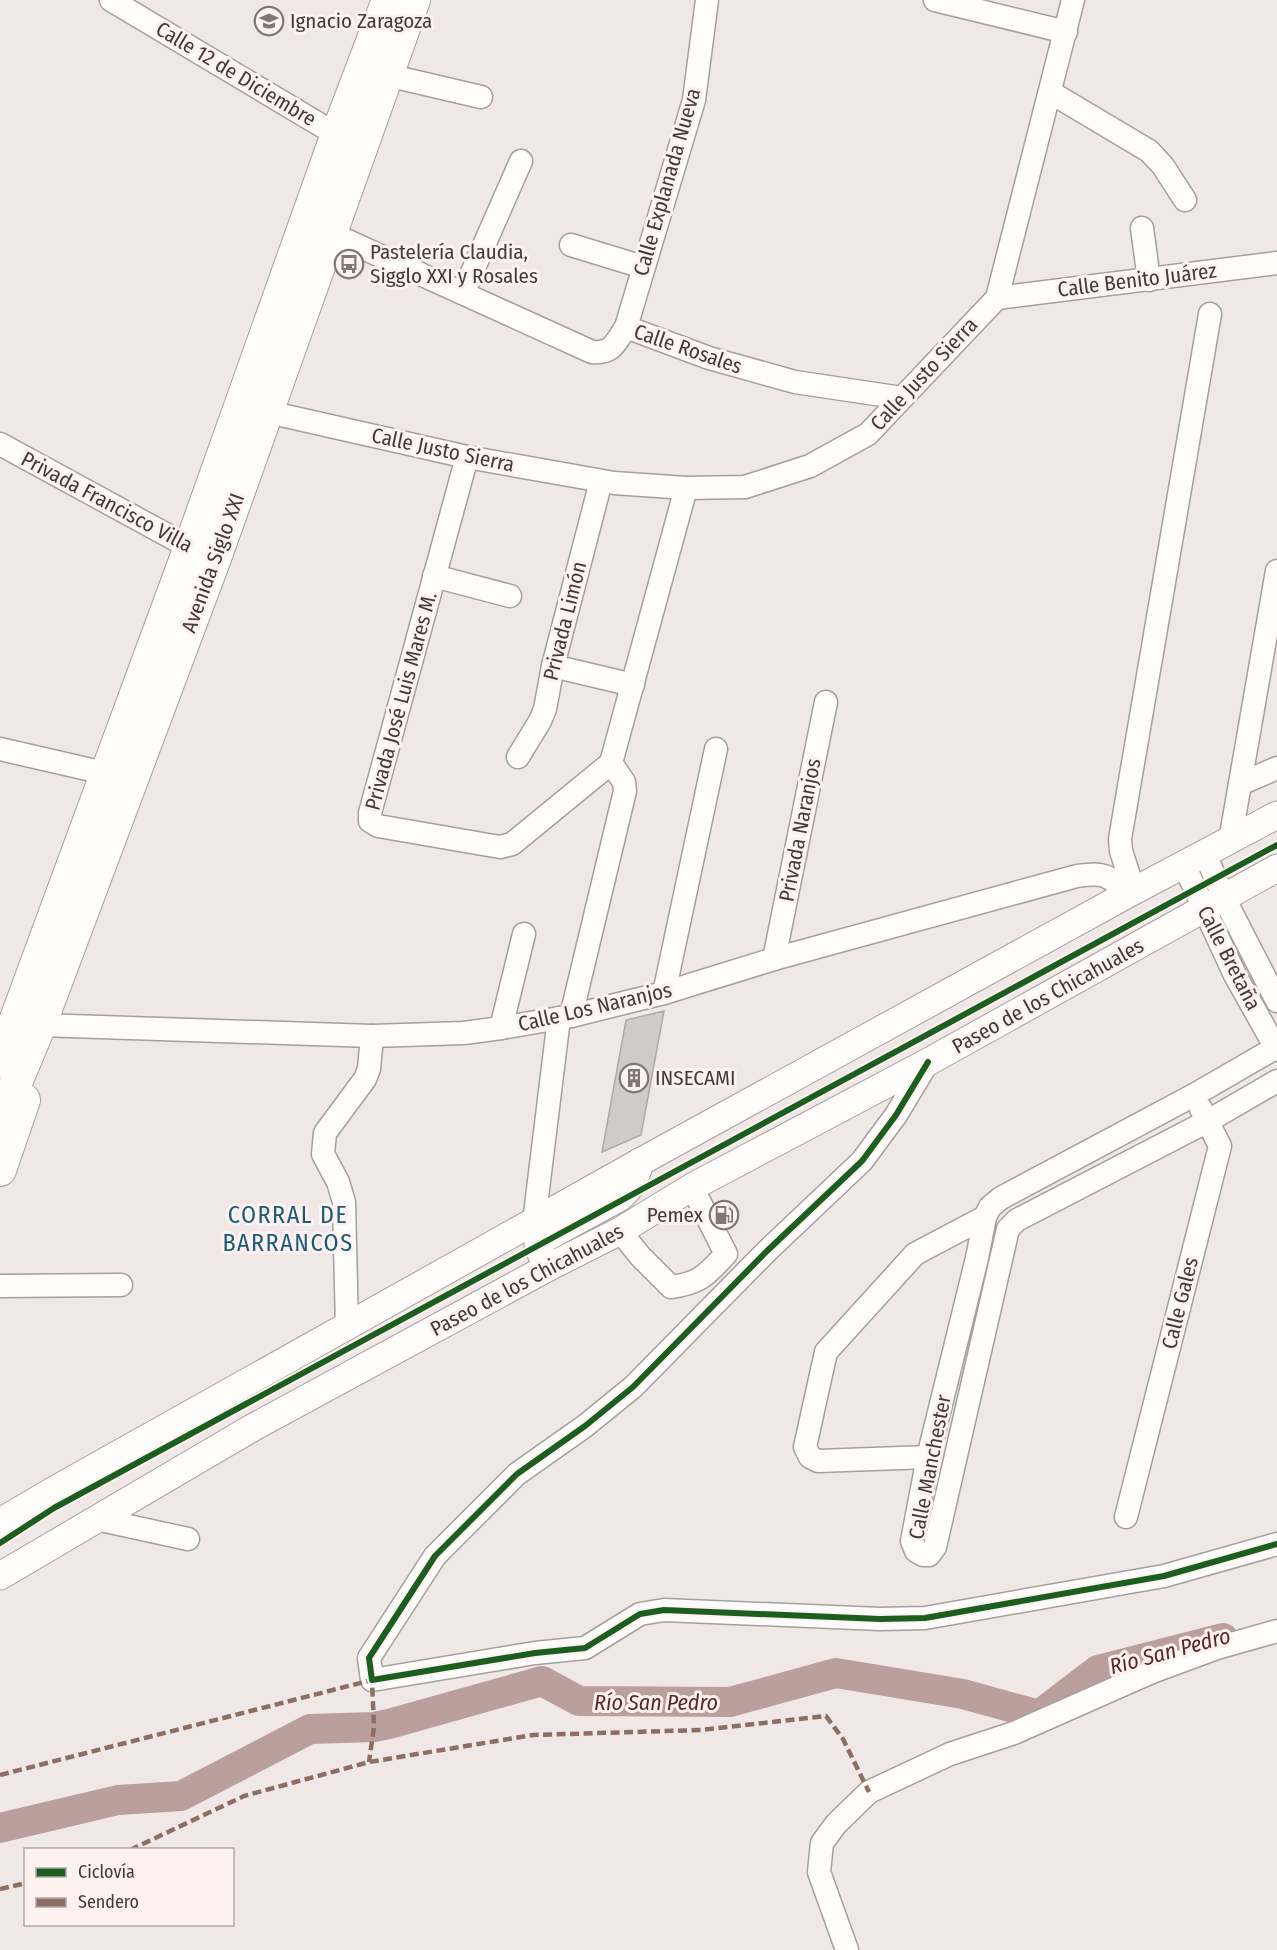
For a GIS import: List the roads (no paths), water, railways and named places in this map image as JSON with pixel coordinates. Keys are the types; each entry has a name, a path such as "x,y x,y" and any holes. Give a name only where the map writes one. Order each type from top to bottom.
{"highway":[{"name":"Avenida Siglo XXI","path":"202,554 268,412 330,233 349,142 388,0"},
{"name":"Avenida Siglo XXI","path":"2,1117 39,1027 119,776 202,554 349,142 387,75 414,0"},
{"name":"Avenida Siglo XXI","path":"0,1062 45,939 119,776"},
{"path":"0,1025 45,939"},
{"path":"0,1170 37,1062 40,1042 39,1027"}],"main road":[{"path":"0,1522 640,1162 1277,815"},
{"name":"Paseo de los Chicahuales","path":"0,1576 252,1428 547,1268 620,1231 692,1187 928,1062 1277,868"},
{"path":"547,1268 538,1242 628,1191 640,1162"}],"street":[{"name":"Calle 12 de Diciembre","path":"111,0 349,142"},
{"name":"Calle Explanada Nueva","path":"626,327 694,100 707,0"},
{"path":"935,0 1066,32"},
{"name":"Calle Justo Sierra","path":"268,412 466,457 601,481 686,488 745,487 810,466 868,434 997,298 1073,0"},
{"path":"387,75 482,97"},
{"path":"1050,92 1149,151 1163,166 1185,200"},
{"path":"463,293 521,161"},
{"path":"1142,228 1149,280"},
{"name":"Calle Rosales","path":"330,233 592,352 603,353 610,350 626,327 709,358 795,382 902,398"},
{"path":"571,244 643,267"},
{"name":"Calle Benito Juárez","path":"997,298 1277,263"},
{"path":"1131,893 1119,839 1210,314"},
{"name":"Privada Francisco Villa","path":"0,444 202,554"},
{"name":"Privada José Luis Mares M.","path":"466,457 370,813 370,821 378,826 500,847 512,844 611,764"},
{"name":"Privada Limón","path":"518,757 545,710 553,666 601,481"},
{"path":"534,1222 565,1017 625,791 624,782 611,764 686,488"},
{"path":"1230,841 1277,571"},
{"path":"434,576 510,596"},
{"path":"553,666 633,685"},
{"name":"Privada Naranjos","path":"774,959 826,702"},
{"path":"0,749 119,776"},
{"path":"664,993 716,749"},
{"path":"1239,784 1277,768"},
{"name":"Calle Bretaña","path":"1194,860 1214,904 1235,975 1277,1048"},
{"name":"Calle Los Naranjos","path":"39,1027 372,1036 464,1034 565,1017 664,993 774,959 1077,876 1092,874 1109,876 1131,893"},
{"name":"Calle Bretaña","path":"1214,904 1277,1001"},
{"path":"501,1028 524,934"},
{"path":"347,1328 344,1202 338,1182 323,1154 325,1133 365,1079 369,1069 372,1036"},
{"path":"928,1457 818,1461 810,1457 805,1447 826,1352 915,1254 985,1217 990,1207 1001,1197 1194,1095 1277,1048"},
{"path":"928,1062 896,1115 862,1161 767,1251 633,1387 585,1426 517,1474 435,1556 369,1658 372,1680 535,1653 585,1648 640,1614 664,1610 880,1619 925,1618 1164,1576 1277,1544"},
{"path":"985,1217 1008,1229 1017,1220 1208,1121 1277,1081"},
{"name":"Calle Gales","path":"1125,1517 1220,1146 1194,1095"},
{"path":"620,1231 640,1257 671,1287 685,1286 702,1279 726,1254 692,1187"},
{"name":"Calle Manchester","path":"985,1217 928,1457 912,1541 916,1551 923,1555 929,1555 935,1547 1008,1229"},
{"path":"947,1236 977,1258"},
{"path":"0,1286 121,1285"},
{"path":"96,1519 188,1539"},
{"path":"847,1950 819,1872 822,1843 836,1824 869,1792 950,1754 1014,1733 1152,1672 1217,1648 1277,1631"}],"waterway":[{"name":"Río San Pedro","path":"0,1828 118,1800 181,1796 310,1729 374,1727 389,1724 542,1681 579,1701 730,1702 836,1673 963,1694 1039,1715 1098,1670 1223,1638"}],"place":[{"name":"Ignacio Zaragoza","path":"269,21"},
{"name":"Pastelería Claudia, Sigglo XXI y Rosales","path":"349,264"},
{"name":"INSECAMI","path":"634,1078"},
{"name":"Pemex","path":"724,1215"}],"district":[{"name":"CORRAL DE BARRANCOS","path":"288,1229"}]}
